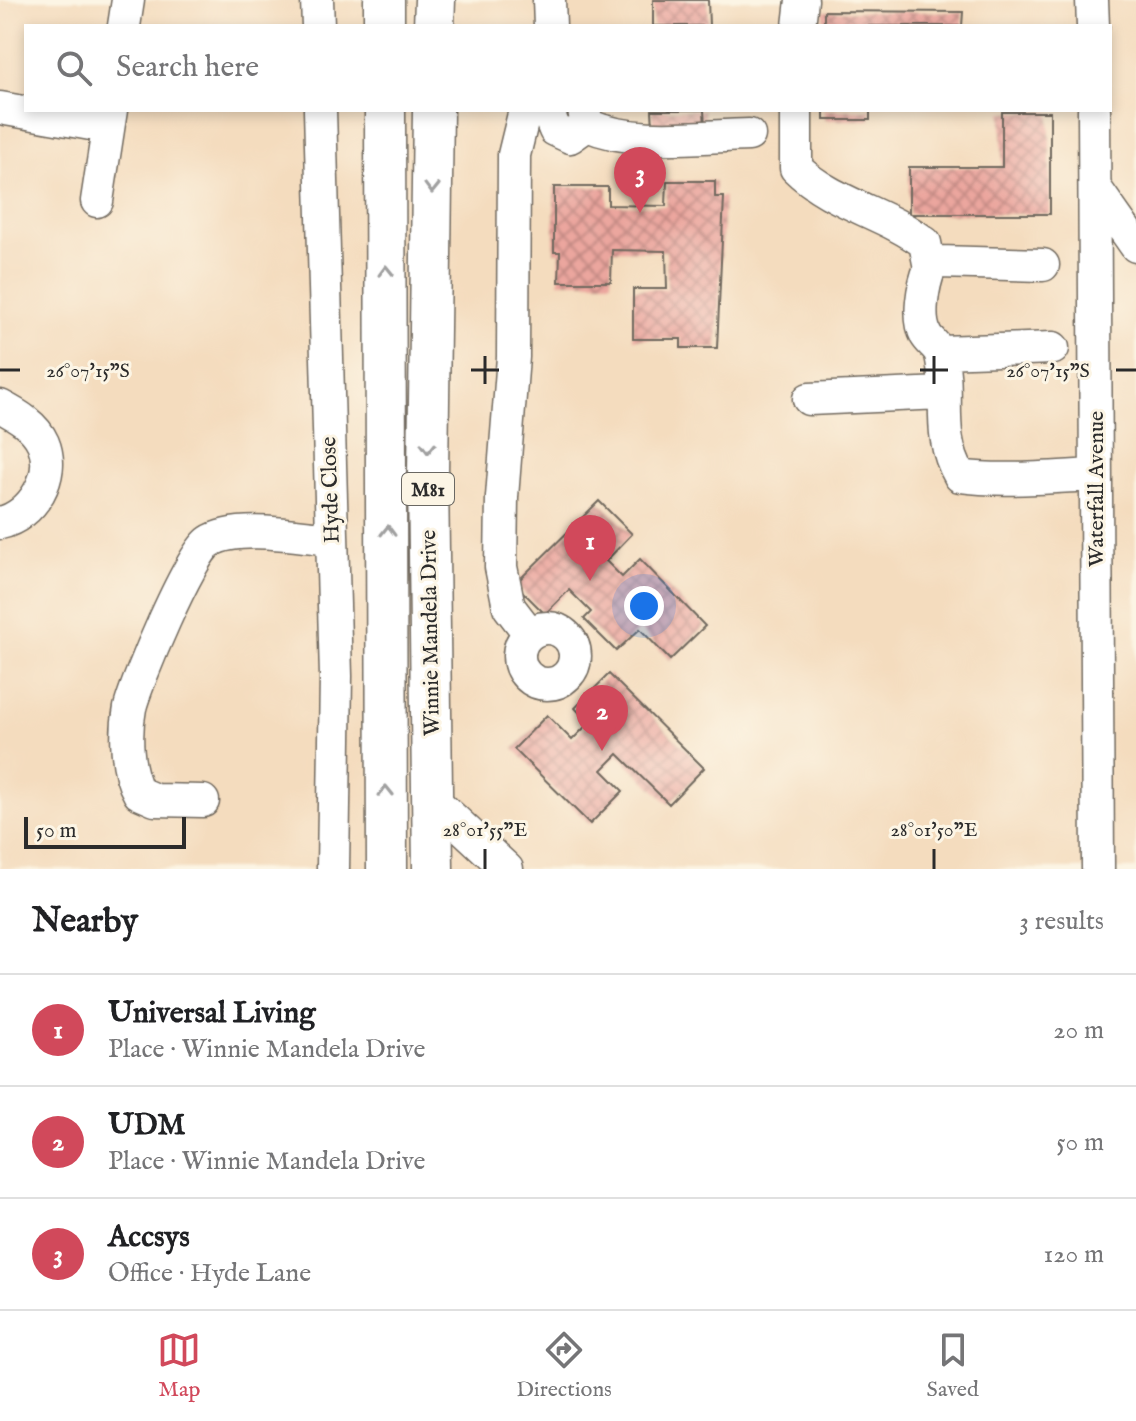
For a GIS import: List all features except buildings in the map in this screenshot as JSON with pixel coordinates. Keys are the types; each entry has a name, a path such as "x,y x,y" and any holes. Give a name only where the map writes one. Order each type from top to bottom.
{"main road":[{"path":"384,0 384,24"},
{"path":"434,24 435,0"},
{"name":"Winnie Mandela Drive","path":"385,112 387,869"},
{"name":"Winnie Mandela Drive","path":"433,112 428,474 433,869"}],"street":[{"path":"124,24 128,0"},
{"path":"317,0 318,24"},
{"path":"549,0 550,24"},
{"path":"799,24 802,0"},
{"path":"1092,0 1093,24"},
{"path":"0,108 24,110"},
{"path":"40,112 110,119 97,201"},
{"name":"Hyde Close","path":"320,112 336,676 333,869"},
{"path":"525,112 514,155 513,357 502,497 501,567 509,607 529,633"},
{"path":"548,112 551,125 562,135 578,135 585,118 609,135 749,135"},
{"path":"796,112 796,168 814,184 908,230 925,243 930,268 922,300 925,333 941,352 942,393 950,459 960,476 988,480 1094,475"},
{"name":"Waterfall Avenue","path":"1094,112 1098,869"},
{"path":"1096,189 1136,246"},
{"path":"930,268 939,262 1043,265"},
{"path":"941,352 1053,348"},
{"path":"809,399 942,393"},
{"path":"0,406 24,420 37,433 47,458 45,475 24,514 0,523"},
{"path":"203,801 155,800 139,793 130,762 128,734 137,687 191,568 206,543 220,536 255,534 331,539"},
{"path":"431,798 507,869"}],"place":[{"name":"Accsys","path":"640,213"},
{"name":"Universal Living","path":"590,581"},
{"name":"UDM","path":"602,751"}]}
